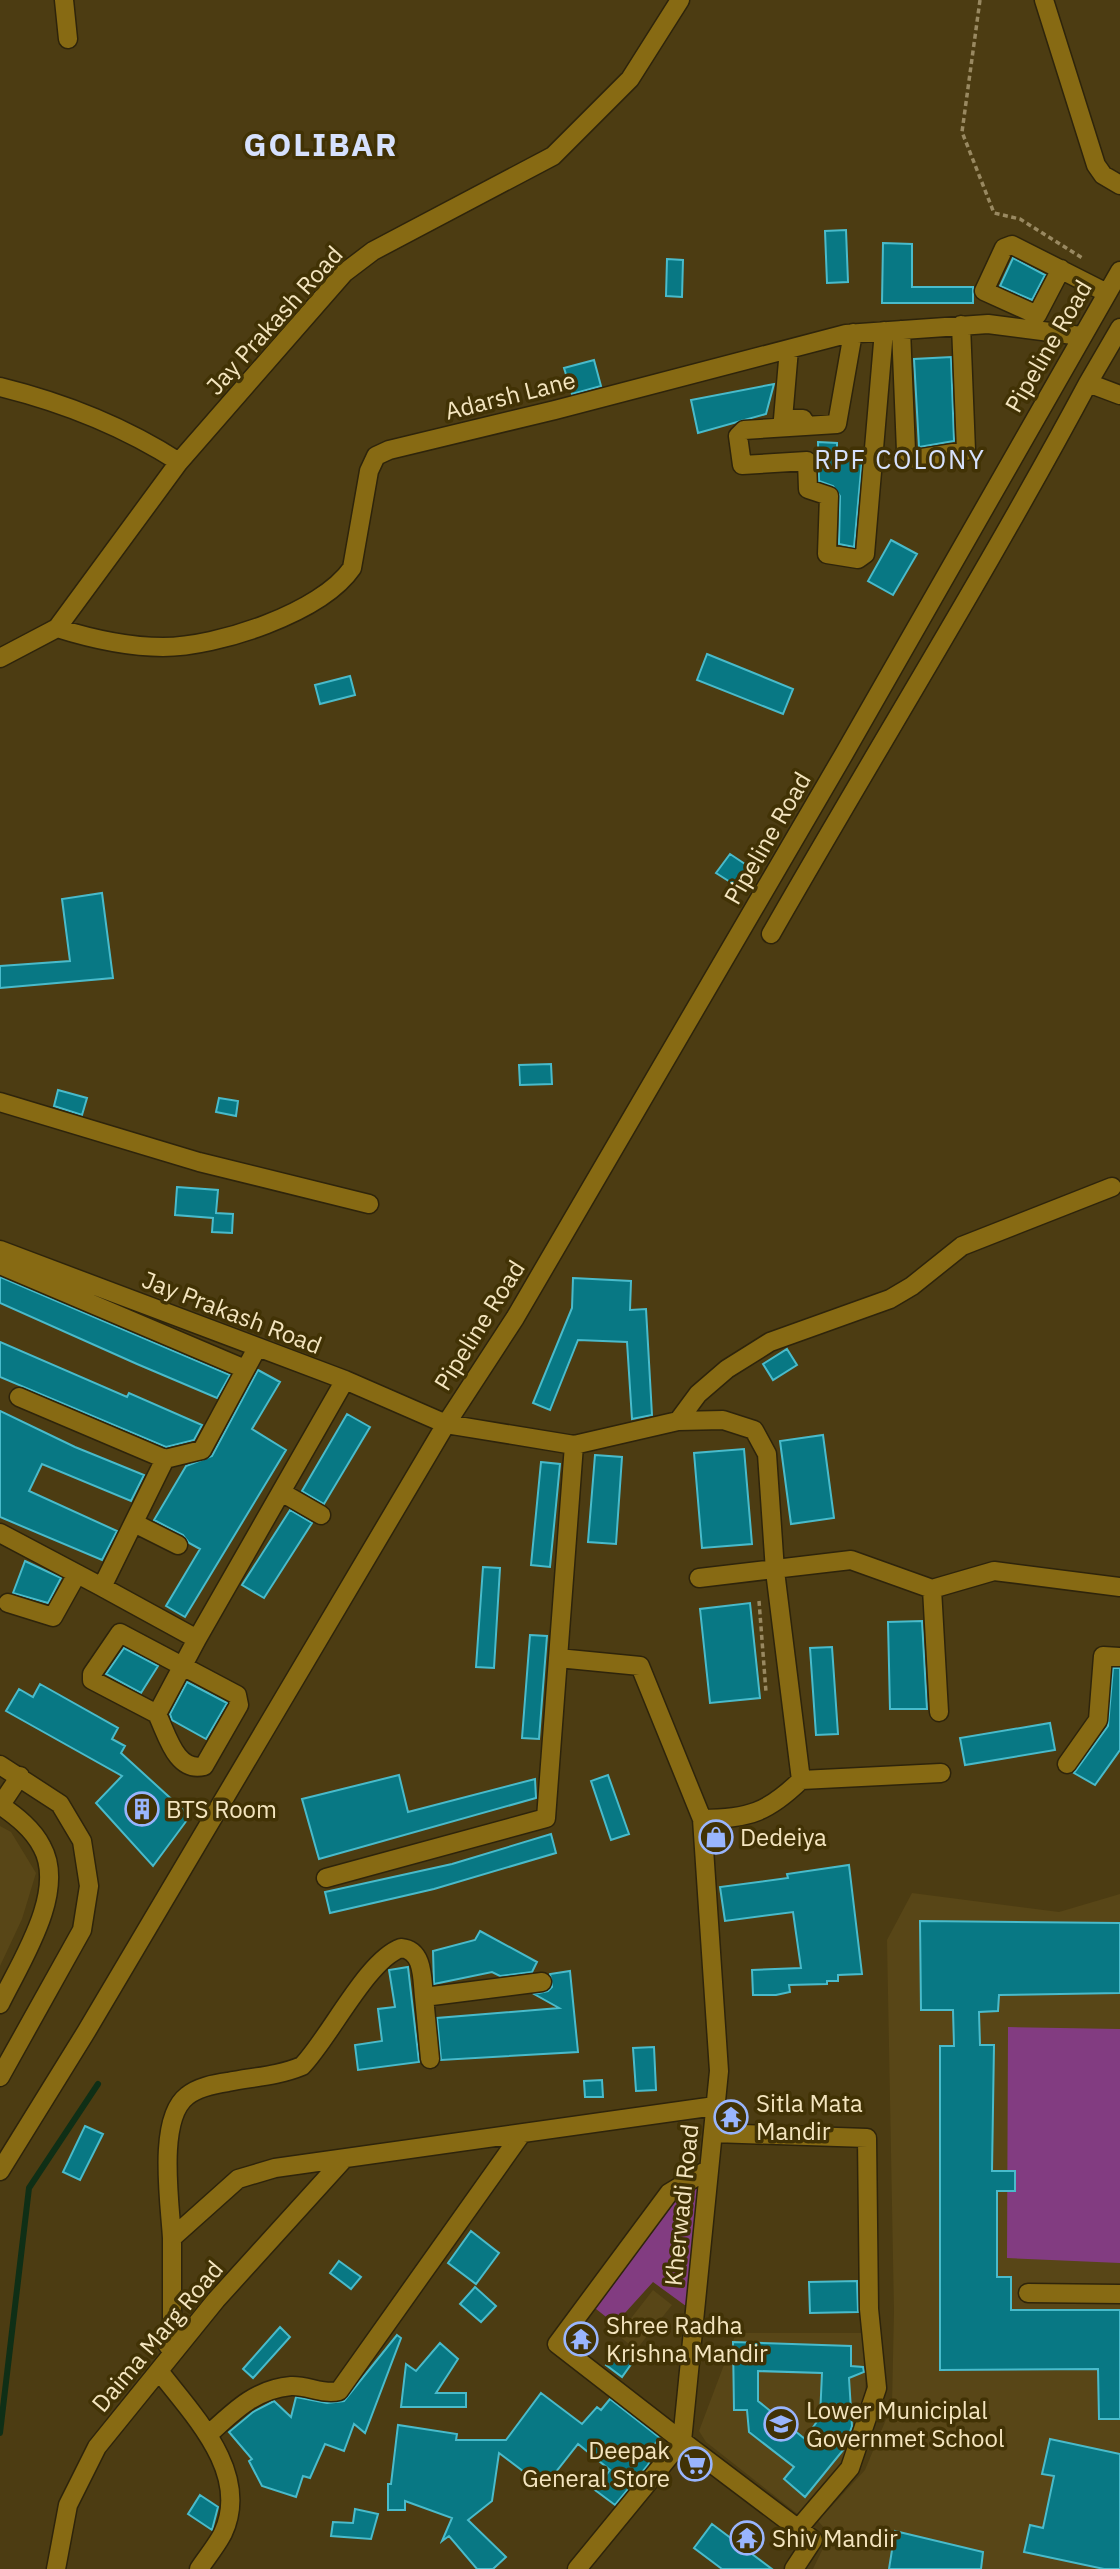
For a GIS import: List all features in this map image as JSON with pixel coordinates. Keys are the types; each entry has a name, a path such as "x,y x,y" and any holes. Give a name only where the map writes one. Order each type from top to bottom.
{"street":[{"path":"64,0 68,39"},
{"name":"Jay Prakash Road","path":"0,658 57,628 179,462 344,273 373,251 553,156 630,79 680,0"},
{"path":"1044,0 1096,165 1103,175 1120,186"},
{"path":"1061,269 1037,315 986,293 984,288 1009,245 1061,269 1114,281"},
{"name":"Pipeline Road","path":"0,2171 86,2032 446,1423 522,1306 844,754 1114,281"},
{"path":"988,324 994,297"},
{"name":"Adarsh Lane","path":"57,628 103,642 165,647 250,632 301,608 345,578 357,557 369,471 376,456 389,450 847,334 988,324 1082,336"},
{"path":"892,330 906,451 915,460 967,452 961,325"},
{"path":"771,934 913,688 958,617 1120,328"},
{"path":"847,334 837,424 744,430 738,436 742,465 807,461 808,489 829,496 827,554 858,559 865,554 892,330"},
{"path":"789,349 783,419 830,419 847,334"},
{"path":"1088,383 1120,394"},
{"path":"0,387 92,415 134,434 179,462"},
{"path":"0,1102 199,1162 369,1204"},
{"path":"678,1421 698,1394 727,1369 771,1342 890,1299 912,1286 962,1246 1112,1187"},
{"name":"Jay Prakash Road","path":"0,1250 345,1380 446,1423"},
{"path":"0,1265 245,1369"},
{"path":"19,1397 165,1459 202,1450 257,1348"},
{"path":"157,1714 345,1380"},
{"path":"446,1423 574,1445 678,1421 723,1420 754,1430 767,1454 775,1571 801,1780"},
{"path":"326,1878 546,1818 574,1445"},
{"path":"102,1587 165,1459"},
{"path":"281,1492 321,1515"},
{"path":"134,1523 178,1545"},
{"path":"0,1533 197,1639"},
{"path":"699,1578 850,1560 932,1589 994,1571 1120,1587"},
{"path":"8,1603 53,1617 78,1574"},
{"path":"932,1589 939,1712"},
{"path":"120,1633 237,1695 239,1700 204,1766 196,1768 180,1760 157,1714 92,1680 92,1674 120,1633"},
{"path":"1067,1764 1098,1720 1103,1656 1120,1657"},
{"name":"Kherwadi Road","path":"558,1658 640,1666 702,1819 719,2071 682,2441"},
{"path":"0,1765 60,1804 82,1841 89,1886 82,1930 0,2077"},
{"path":"702,1819 733,1819 775,1805 801,1780 941,1773"},
{"path":"0,2004 44,1917 48,1880 43,1848 20,1820 0,1805 20,1776"},
{"path":"173,2353 164,2341 172,2326 169,2140 174,2115 185,2097 200,2089 287,2072 302,2066 373,1970 391,1951 401,1948 415,1954 420,1963 430,2059"},
{"path":"424,1997 542,1982"},
{"path":"172,2238 238,2179 275,2168 520,2136 715,2106"},
{"path":"713,2133 867,2138 869,2309 877,2388 850,2468 798,2529"},
{"path":"208,2435 247,2399 290,2386 331,2393 339,2391 520,2136"},
{"name":"Daima Marg Road","path":"56,2569 68,2505 97,2447 216,2300 343,2160"},
{"path":"709,2169 669,2193 557,2344 813,2540 794,2569"},
{"path":"1028,2293 1120,2294"},
{"path":"159,2371 208,2435 230,2484 230,2508 223,2532 199,2569"},
{"path":"577,2569 682,2441"}],"path":[{"path":"980,0 962,132 994,213 1020,219 1114,281"}],"shaded area":[{"path":"0,1826 11,1832 36,1873 22,1919 0,1966"},
{"path":"912,1893 1059,1912 1120,1894 1120,2569 813,2569 830,2534 818,2521 865,2470 892,2405 894,2311 887,1940"},
{"path":"1008,2027 1120,2029 1120,2263 1007,2258"},
{"path":"701,2184 690,2309 653,2282 615,2324 591,2305 673,2197"},
{"path":"653,2290 672,2305 636,2350 618,2335"},
{"name":"Lower Municiplal Governmet School","path":"736,2333 867,2333 865,2399 842,2470 799,2515 706,2442 699,2431"}],"building":[{"path":"846,230 848,282 827,283 825,231"},
{"path":"883,243 912,244 912,287 973,287 973,303 882,303"},
{"path":"1013,258 1045,275 1032,300 1000,286"},
{"path":"667,259 683,260 682,297 666,296"},
{"path":"951,357 954,441 919,447 914,359"},
{"path":"594,360 601,386 572,394 564,368"},
{"path":"774,384 766,414 698,433 691,400"},
{"path":"818,442 837,443 837,451 850,453 850,459 862,460 854,547 839,544 840,496 833,486 819,481"},
{"path":"891,540 917,554 893,595 868,581"},
{"path":"707,654 793,689 783,714 697,680"},
{"path":"350,676 355,695 320,704 315,685"},
{"path":"730,854 751,868 738,887 716,873"},
{"path":"102,893 113,978 0,988 0,966 70,961 62,899"},
{"path":"551,1064 552,1084 520,1085 519,1065"},
{"path":"58,1090 87,1098 82,1115 54,1106"},
{"path":"219,1098 238,1101 236,1116 216,1112"},
{"path":"177,1187 218,1190 216,1213 233,1214 232,1233 212,1232 213,1218 175,1215"},
{"path":"0,1277 230,1375 217,1398 137,1364 0,1303"},
{"path":"573,1278 631,1281 630,1310 646,1309 652,1415 632,1419 627,1342 578,1340 550,1410 533,1403 572,1308"},
{"path":"0,1342 127,1397 129,1393 202,1425 194,1440 166,1447 0,1377"},
{"path":"787,1349 797,1365 773,1380 763,1364"},
{"path":"258,1370 280,1382 252,1429 286,1450 185,1617 166,1606 200,1549 189,1543 183,1535 154,1520 186,1466 212,1456"},
{"path":"0,1411 75,1447 144,1475 131,1501 42,1464 29,1491 117,1531 102,1560 0,1517"},
{"path":"347,1414 370,1427 324,1504 302,1491"},
{"path":"823,1435 834,1518 791,1524 780,1441"},
{"path":"744,1449 752,1544 702,1548 694,1453"},
{"path":"595,1455 622,1457 616,1544 588,1542"},
{"path":"541,1462 560,1464 550,1567 531,1565"},
{"path":"290,1510 312,1523 264,1598 242,1585"},
{"path":"25,1561 61,1578 48,1603 13,1593"},
{"path":"483,1567 500,1568 494,1668 476,1667"},
{"path":"750,1603 760,1698 710,1703 700,1609"},
{"path":"922,1621 927,1709 890,1709 888,1622"},
{"path":"530,1635 547,1636 539,1739 522,1738"},
{"path":"832,1647 838,1734 816,1735 810,1648"},
{"path":"124,1648 158,1666 141,1693 106,1674"},
{"path":"1113,1668 1120,1668 1120,1750 1095,1785 1074,1773 1108,1726"},
{"path":"187,1682 227,1703 206,1739 172,1720 170,1714"},
{"path":"40,1684 118,1728 112,1739 125,1746 121,1753 190,1816 153,1866 96,1803 122,1776 6,1711 19,1689 33,1697"},
{"path":"1050,1723 1055,1750 965,1765 960,1738"},
{"path":"399,1775 408,1812 535,1779 536,1798 319,1859 302,1799"},
{"path":"608,1775 629,1834 611,1840 591,1781"},
{"path":"551,1834 556,1853 434,1889 330,1913 325,1892 452,1864"},
{"path":"849,1865 862,1974 838,1975 838,1981 827,1981 827,1984 789,1985 790,1992 776,1995 753,1995 752,1970 801,1968 793,1912 725,1921 720,1887 788,1878 787,1874"},
{"path":"920,1921 1120,1923 1120,1993 999,1995 998,2011 979,2012 980,2045 994,2045 992,2171 1015,2171 1015,2191 997,2191 997,2277 1011,2277 1011,2310 1120,2310 1120,2419 1099,2419 1098,2369 940,2370 940,2046 954,2046 953,2010 921,2010"},
{"path":"480,1931 537,1962 532,1972 500,1976 492,1972 434,1984 433,1951 475,1940"},
{"path":"408,1967 419,2062 358,2070 355,2045 382,2041 378,2009 395,2007 389,1970"},
{"path":"570,1971 578,2052 441,2060 437,2018 559,2008 534,1994 548,1991 552,1987 550,1974"},
{"path":"654,2047 656,2090 636,2091 633,2048"},
{"path":"602,2080 603,2097 585,2097 584,2081"},
{"path":"85,2126 103,2134 80,2180 63,2172"},
{"path":"471,2231 499,2253 476,2284 448,2263"},
{"path":"339,2261 361,2277 351,2289 330,2273"},
{"path":"857,2281 858,2312 810,2313 809,2282"},
{"path":"475,2287 496,2306 481,2322 460,2304"},
{"path":"280,2327 290,2337 253,2378 243,2369"},
{"path":"397,2335 401,2338 365,2433 354,2424 344,2451 325,2444 310,2478 303,2476 296,2497 262,2486 249,2461 252,2459 229,2432 253,2412 274,2401 291,2417 296,2397 327,2403 344,2401"},
{"path":"733,2342 851,2346 851,2366 863,2367 864,2372 849,2378 852,2426 844,2449 805,2497 784,2479 794,2467 749,2432 747,2410 734,2410","holes":["758,2371 822,2373 820,2417 805,2439 758,2401"]},
{"path":"440,2343 458,2359 436,2393 466,2393 466,2407 401,2407 406,2364 416,2371"},
{"path":"616,2352 632,2363 622,2377 606,2365"},
{"path":"541,2393 582,2424 597,2407 601,2410 610,2399 660,2438 648,2452 652,2456 648,2465 615,2505 595,2490 610,2470 578,2444 544,2487 499,2453 492,2501 468,2520 506,2557 493,2569 477,2569 449,2536 442,2541 452,2518 405,2501 405,2510 388,2510 388,2484 391,2484 398,2425 457,2434 456,2440 506,2440"},
{"path":"1050,2439 1120,2454 1120,2569 1104,2569 1024,2552 1030,2525 1043,2528 1054,2476 1042,2474"},
{"path":"200,2495 218,2507 212,2530 188,2514"},
{"path":"355,2509 378,2514 371,2539 331,2536 333,2522 353,2523"},
{"path":"712,2524 772,2569 722,2569 694,2548"},
{"path":"895,2531 983,2552 981,2569 889,2569"}],"waterway":[{"path":"0,2433 29,2188 98,2084"}],"place":[{"name":"BTS Room","path":"142,1809"},
{"name":"Dedeiya","path":"716,1837"},
{"name":"Sitla Mata Mandir","path":"731,2117"},
{"name":"Shree Radha Krishna Mandir","path":"581,2339"},
{"name":"Lower Municiplal Governmet School","path":"781,2424"},
{"name":"Deepak General Store","path":"695,2464"},
{"name":"Shiv Mandir","path":"747,2538"}],"district":[{"name":"GOLIBAR","path":"321,144"},
{"name":"RPF COLONY","path":"900,459"}]}
